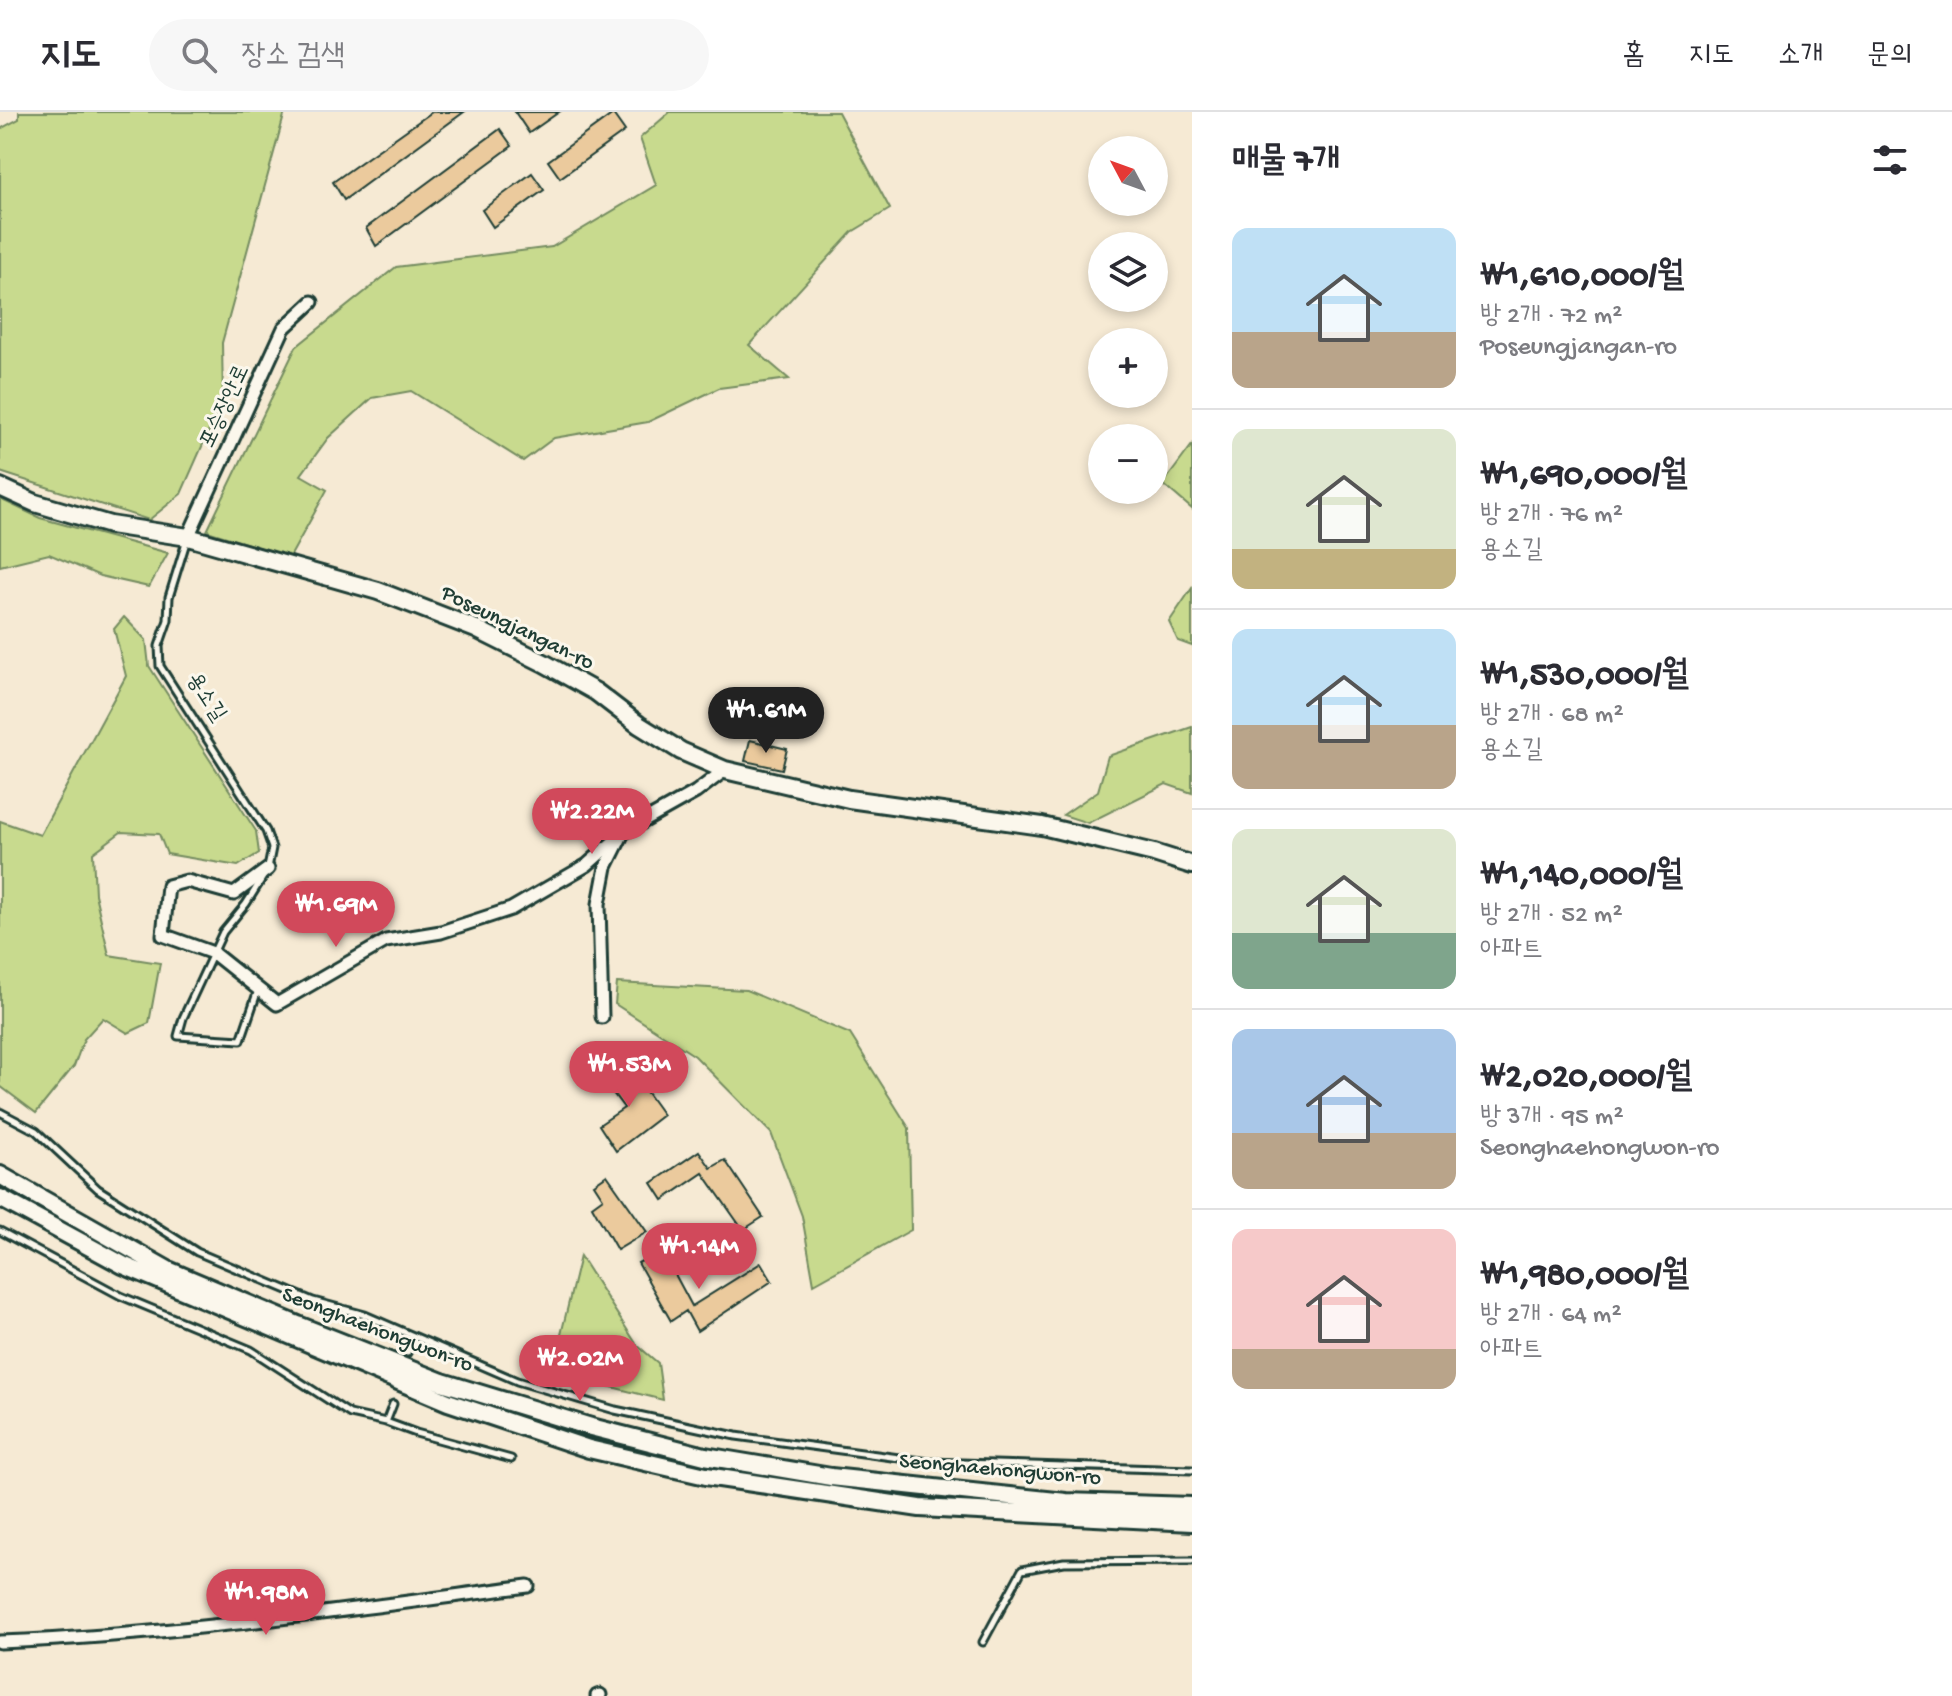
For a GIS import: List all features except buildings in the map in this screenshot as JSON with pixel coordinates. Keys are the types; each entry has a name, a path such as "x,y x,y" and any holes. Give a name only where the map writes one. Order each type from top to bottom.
{"main road":[{"name":"Poseungjangan-ro","path":"0,487 35,503 110,525 188,537 378,591 476,629 596,692 639,725 681,751 725,770 849,799 1042,826 1192,865"},
{"name":"Seonghaehongwon-ro","path":"0,1175 168,1270 442,1382 591,1427 705,1456 831,1477 1066,1502 1192,1506"},
{"name":"Seonghaehongwon-ro","path":"0,1198 136,1271 448,1402 589,1449 706,1476 920,1508 1192,1522"}],"street":[{"name":"포승장안로","path":"188,537 284,328 312,302"},
{"path":"268,869 234,894 187,881 168,886 163,935 213,953 277,1004 386,941 441,932 511,909 587,865 623,833 696,792 725,770"},
{"path":"602,1017 599,904 606,867 623,833"},
{"path":"0,1642 55,1640 320,1614 528,1586"}],"lane":[{"name":"용소길","path":"188,537 169,597 168,620 159,646 160,666 266,831 272,848 268,869"},
{"path":"258,989 241,1040 178,1036 183,1018 223,932 246,904 268,869"},
{"path":"0,1112 36,1131 98,1189 197,1252 313,1301 365,1315 517,1381 615,1410 736,1436 929,1462 1192,1470"},
{"path":"0,1231 121,1296 251,1350 350,1414 511,1459"},
{"path":"407,1353 413,1338"},
{"path":"386,1422 393,1404"},
{"path":"983,1642 1022,1570 1064,1562 1192,1561"}],"green space":[{"path":"19,112 285,112 222,343 223,399 181,494 149,520 0,472 0,129 19,119"},
{"path":"670,112 838,112 890,209 852,232 749,345 789,379 719,388 648,422 554,438 523,461 411,391 372,398 328,438 301,475 327,490 290,557 207,531 296,347 396,267 552,247 656,185 640,138"},
{"path":"1192,445 1192,509 1168,488 1168,477"},
{"path":"0,499 40,518 168,553 149,587 100,576 49,554 0,566"},
{"path":"1192,588 1192,646 1178,641 1169,622"},
{"path":"124,617 146,640 149,666 256,831 259,853 238,866 167,854 159,834 121,832 93,853 95,894 109,955 160,963 149,1023 128,1033 103,1018 84,1039 74,1066 36,1113 0,1086 0,821 40,835 126,676 114,629"},
{"path":"1192,727 1192,793 1166,784 1088,823 1063,815 1098,791 1108,756"},
{"path":"617,983 746,990 850,1034 909,1128 911,1230 814,1284 802,1216 771,1133 695,1056 615,1004"},
{"path":"580,1256 637,1345 658,1363 663,1400 552,1372"}]}
